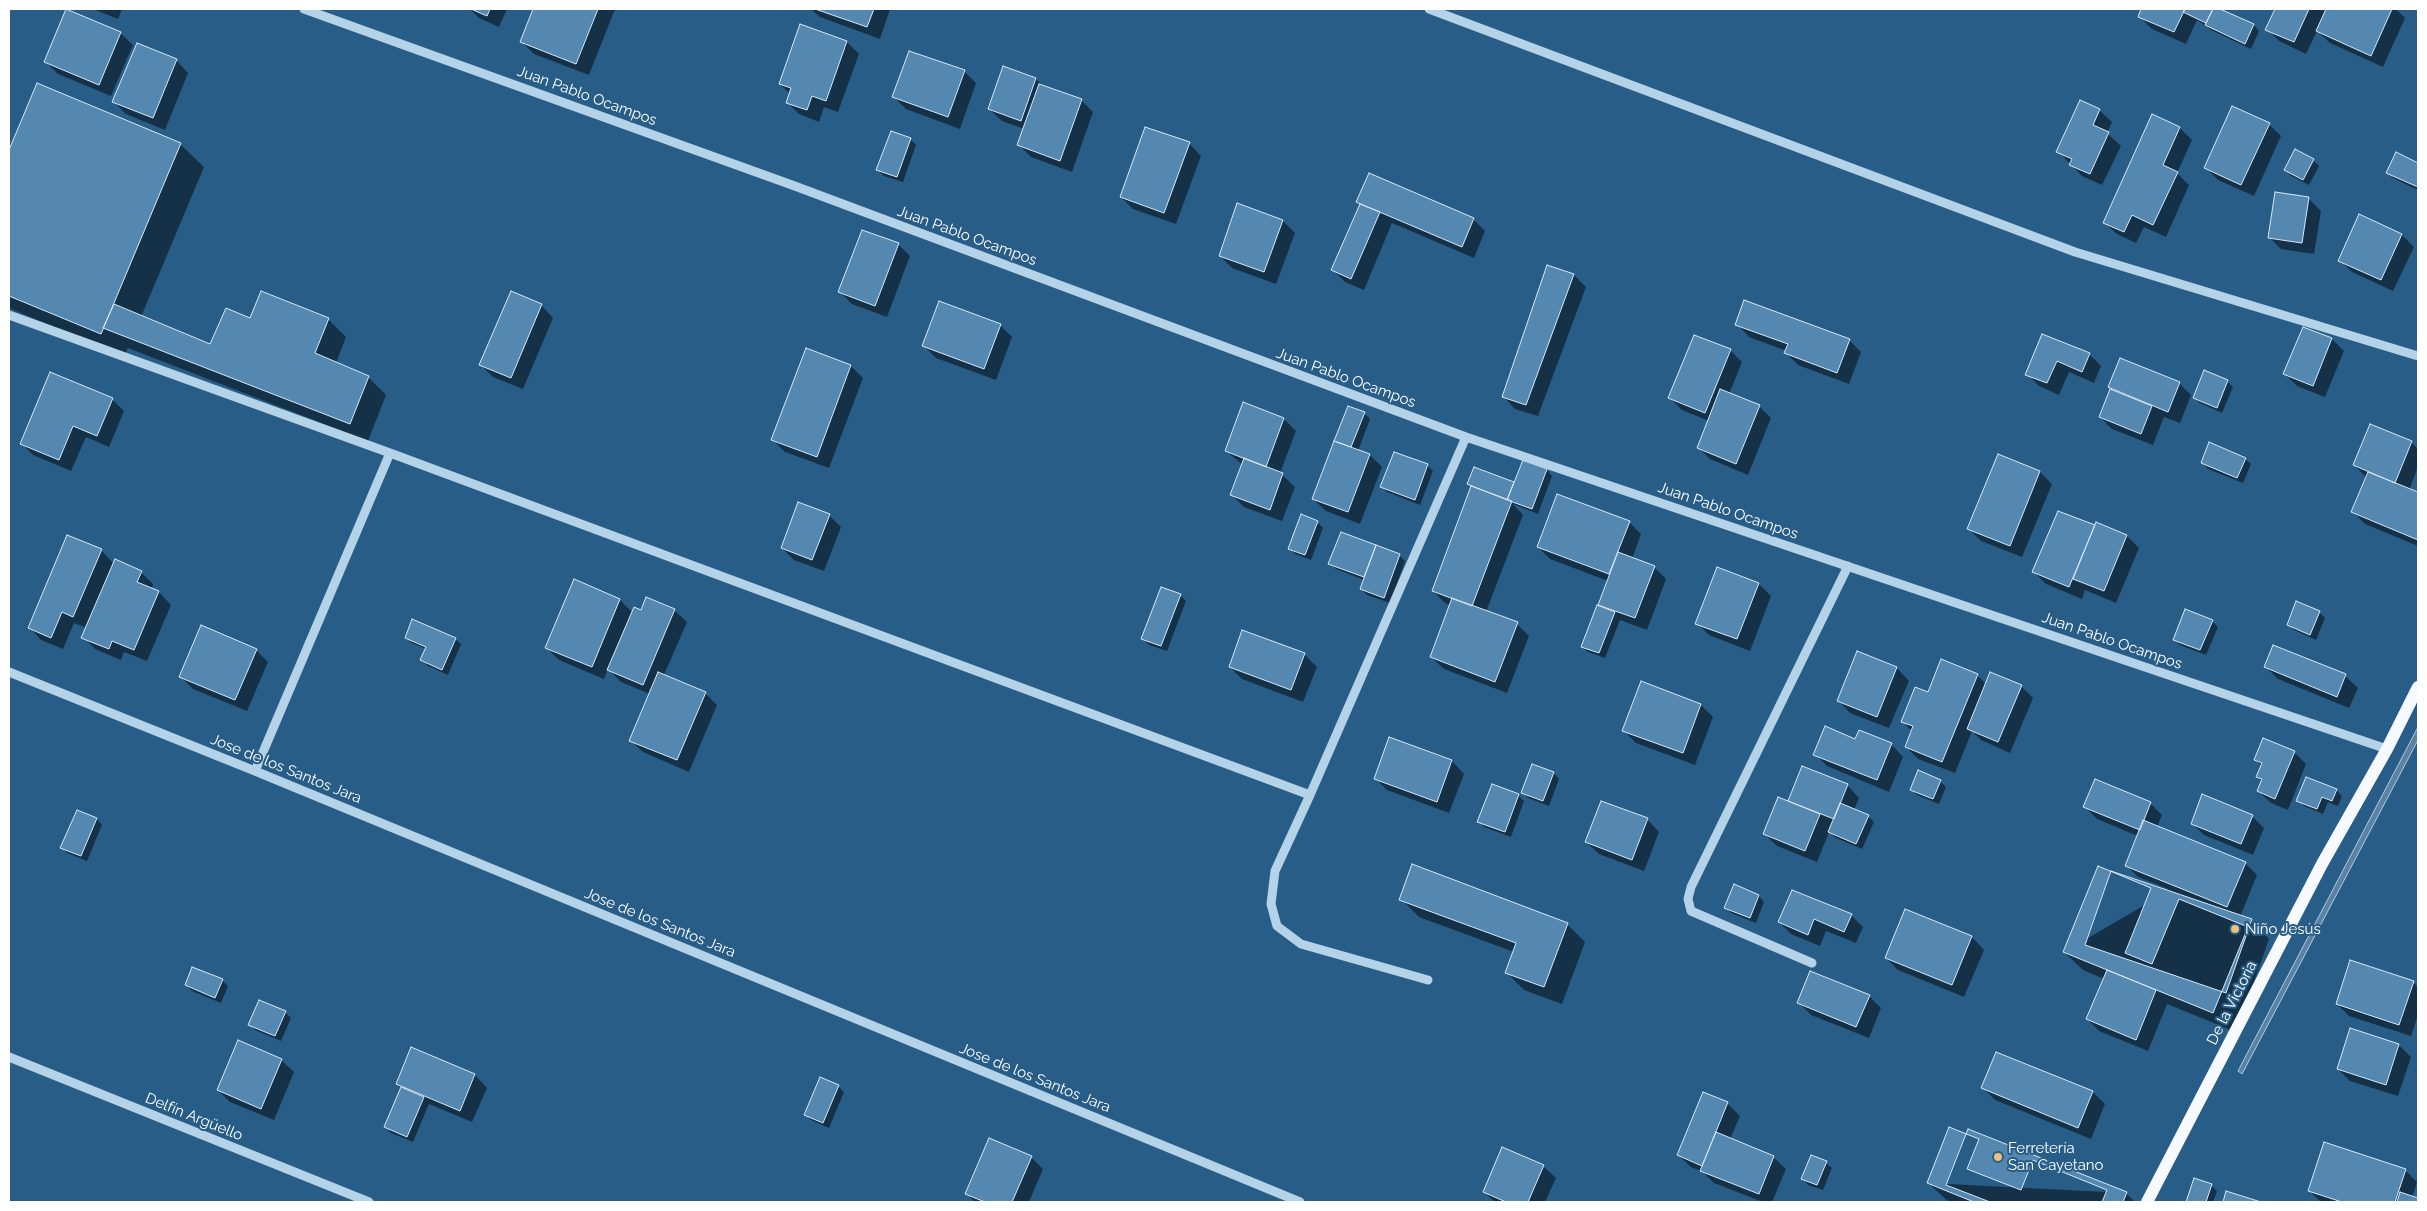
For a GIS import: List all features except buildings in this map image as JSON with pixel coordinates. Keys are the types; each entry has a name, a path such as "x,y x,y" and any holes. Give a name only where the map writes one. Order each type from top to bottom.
{"main road":[{"name":"De la Victoria","path":"2147,1202 2322,864 2387,749 2418,687"}],"street":[{"name":"Juan Pablo Ocampos","path":"304,9 792,185 1466,437 2387,749"},
{"path":"1429,9 2075,252 2418,356"},
{"path":"9,315 390,453 1310,796"},
{"path":"1428,980 1301,944 1278,926 1271,904 1275,871 1310,796 1466,437"},
{"path":"255,771 390,453"},
{"path":"1812,963 1691,911 1688,899 1691,887 1848,566"},
{"name":"Jose de los Santos Jara","path":"9,672 255,771 1300,1202"},
{"name":"Delfín Argüello","path":"9,1057 369,1202"}],"water":[{"path":"2418,727 2418,740 2242,1074 2238,1071"}],"place":[{"name":"Niño Jesús","path":"2235,929"},
{"name":"Ferretería San Cayetano","path":"1998,1157"}]}
